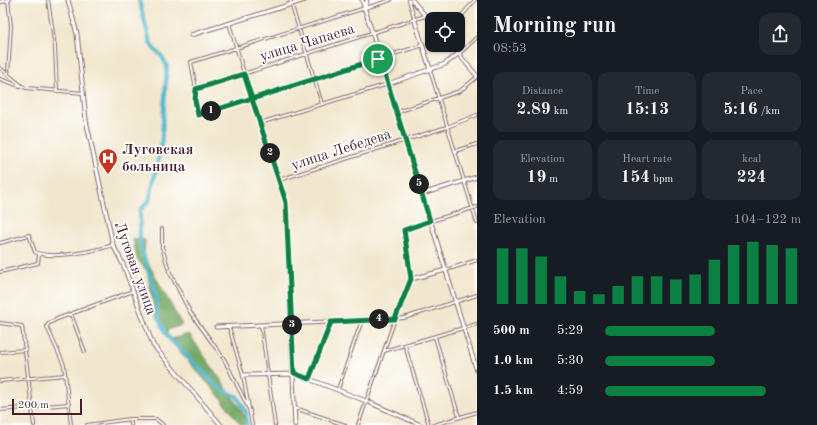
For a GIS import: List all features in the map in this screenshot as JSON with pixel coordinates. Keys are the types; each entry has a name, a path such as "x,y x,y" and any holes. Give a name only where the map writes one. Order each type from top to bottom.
{"street":[{"path":"0,2 8,0 11,26 8,74"},
{"path":"48,0 55,47 57,91"},
{"name":"Луговая улица","path":"68,0 77,34 86,120 113,245 118,252 155,349 221,425"},
{"path":"290,0 322,104"},
{"path":"191,35 305,0"},
{"path":"362,0 477,371"},
{"path":"365,9 367,0"},
{"path":"391,0 365,9 361,8 300,29 191,62 196,89 195,100 198,115 423,45"},
{"path":"411,0 425,16"},
{"path":"411,0 415,20 438,98 477,223"},
{"path":"465,12 476,0"},
{"name":"улица Чапаева","path":"196,89 425,16"},
{"path":"230,23 244,74 279,180 286,209 292,323 295,425"},
{"path":"260,123 388,84 445,64 477,37"},
{"path":"397,112 460,91 477,76 458,54"},
{"path":"0,68 22,86"},
{"path":"0,80 22,86 57,91 83,92"},
{"name":"улица Лебедева","path":"279,180 447,127 477,115"},
{"path":"455,151 477,144"},
{"path":"422,194 477,177"},
{"path":"358,425 395,319 411,279 404,230 477,207"},
{"path":"162,229 162,247 169,271 190,312 224,359 250,411"},
{"path":"0,243 29,235 35,252 39,254 92,252 113,245"},
{"path":"0,272 38,263 39,254"},
{"path":"411,279 477,260"},
{"path":"71,425 64,365 48,326 55,320 133,291"},
{"path":"216,327 395,319 477,295"},
{"path":"71,314 85,352"},
{"path":"338,389 362,320"},
{"path":"309,379 331,322"},
{"path":"0,323 22,326 30,378 34,425"},
{"path":"384,351 477,324"},
{"path":"261,325 274,425"},
{"path":"229,327 243,375 252,425"},
{"path":"435,337 459,417"},
{"path":"405,346 429,425"},
{"path":"0,352 26,350"},
{"path":"243,375 294,373 338,389 421,425"},
{"path":"0,381 65,375"},
{"path":"0,410 69,404"},
{"path":"295,408 345,425"},
{"path":"434,425 477,412"},
{"path":"130,419 131,425"},
{"path":"87,425 112,423 130,419 156,419 163,425"}],"green space":[{"path":"133,239 145,240 144,256 182,325 167,330 168,335 172,339 189,334 241,409 246,421 245,425 241,425 219,396 166,336 156,316 147,271 137,259"}],"waterway":[{"path":"139,0 150,42 154,49 161,55 167,66 161,148 149,201 140,210 140,240 157,298 157,314 167,336 219,388 237,396 246,412 247,425"}],"place":[{"name":"Луговская больница","path":"108,175"}],"route":[{"path":"378,59 255,98 252,98 198,115 195,100 196,89 244,74 252,98 285,199 286,203 294,373 309,379 331,322 395,319 411,279 404,230 406,228 430,221 380,58 378,59"}]}
